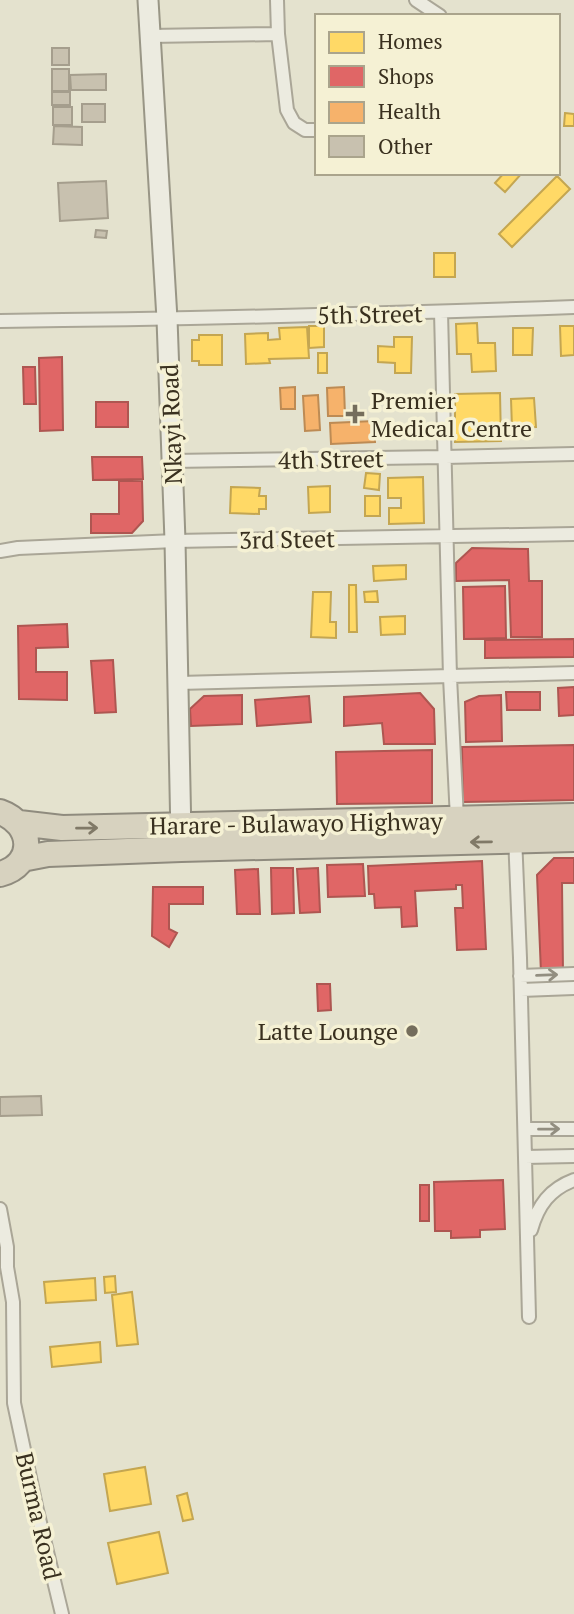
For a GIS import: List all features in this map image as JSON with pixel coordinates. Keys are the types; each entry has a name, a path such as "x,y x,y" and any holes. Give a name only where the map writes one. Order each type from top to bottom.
{"highway":[{"path":"0,794 10,818"},
{"name":"Harare - Bulawayo Highway","path":"10,818 62,828 181,837 515,830 574,816"},
{"name":"Harare - Bulawayo Highway","path":"7,871 26,847 25,835 10,818"},
{"name":"Harare - Bulawayo Highway","path":"296,834 457,819 574,839"},
{"name":"Harare - Bulawayo Highway","path":"7,871 48,854 181,837"}],"main road":[{"name":"Nkayi Road","path":"148,0 167,319 179,682 181,837"}],"street":[{"path":"277,0 287,110 294,123 305,130 315,130"},
{"path":"416,0 437,14"},
{"path":"150,36 278,34"},
{"name":"5th Street","path":"0,321 574,307"},
{"path":"441,312 445,536 457,819"},
{"name":"4th Street","path":"172,461 574,453"},
{"name":"3rd Steet","path":"0,551 175,541 574,534"},
{"path":"179,682 574,673"},
{"path":"515,830 530,1317"},
{"path":"521,983 574,974"},
{"path":"521,983 574,988"},
{"path":"524,1129 574,1129"},
{"path":"525,1157 574,1156"},
{"path":"528,1241 534,1219 544,1201 554,1189 574,1180"},
{"name":"Burma Road","path":"0,1209 4,1255 13,1302 14,1403 62,1614"},
{"path":"0,1406 14,1403"}],"building: Homes":[{"path":"565,113 574,114 574,126 564,126"},
{"path":"502,175 520,175 505,192 495,183"},
{"path":"557,176 570,189 512,247 499,234"},
{"path":"434,253 455,253 455,277 434,277"},
{"path":"477,323 478,343 495,343 496,371 472,372 471,354 457,354 456,324"},
{"path":"309,326 324,326 324,347 309,348"},
{"path":"560,326 574,326 574,355 561,356"},
{"path":"307,327 309,358 269,359 270,363 246,364 245,334 268,333 268,340 280,339 279,328"},
{"path":"513,328 533,328 532,355 513,355"},
{"path":"199,335 222,335 222,365 199,365 199,361 192,361 192,340 199,340"},
{"path":"394,337 412,337 411,373 395,373 395,363 378,362 378,346 394,347"},
{"path":"318,353 327,353 327,373 318,373"},
{"path":"500,393 501,441 455,442 455,394"},
{"path":"534,398 536,427 512,428 511,399"},
{"path":"366,473 380,474 379,490 364,488"},
{"path":"423,477 424,523 389,524 389,508 401,508 401,498 388,498 388,478"},
{"path":"330,486 330,512 309,513 308,487"},
{"path":"231,487 260,488 259,496 266,496 266,509 259,509 259,514 230,513"},
{"path":"365,496 380,496 380,516 365,516"},
{"path":"406,565 406,579 374,581 373,566"},
{"path":"349,585 356,585 357,632 349,632"},
{"path":"377,591 378,602 365,602 364,592"},
{"path":"313,592 331,592 330,622 336,622 336,638 311,637"},
{"path":"405,616 405,634 381,635 380,617"},
{"path":"115,1276 116,1292 105,1293 104,1277"},
{"path":"95,1278 96,1300 46,1303 44,1282"},
{"path":"132,1292 138,1344 117,1346 112,1295"},
{"path":"100,1342 101,1362 52,1367 50,1347"},
{"path":"145,1467 151,1504 110,1511 104,1474"},
{"path":"187,1493 193,1519 183,1521 177,1496"},
{"path":"159,1532 168,1573 117,1584 108,1543"}],"building: Shops":[{"path":"62,357 63,430 40,431 39,358"},
{"path":"23,367 35,367 36,404 24,404"},
{"path":"96,402 128,402 128,427 96,427"},
{"path":"92,457 142,457 143,479 93,480"},
{"path":"119,481 142,481 143,521 132,533 91,533 91,514 119,514"},
{"path":"472,548 528,549 529,581 542,581 542,637 511,637 509,580 456,581 456,563"},
{"path":"505,586 506,638 464,639 463,587"},
{"path":"67,624 68,647 36,648 36,672 67,672 67,700 19,699 18,626"},
{"path":"574,639 574,657 485,658 485,640"},
{"path":"113,660 116,712 95,713 91,661"},
{"path":"574,687 574,715 559,716 558,688"},
{"path":"506,692 540,692 540,710 507,710"},
{"path":"420,693 434,709 435,744 384,744 382,723 344,726 344,697"},
{"path":"242,695 242,724 191,726 190,709 204,696"},
{"path":"501,695 502,741 466,742 465,702 479,696"},
{"path":"309,696 311,722 257,726 255,700"},
{"path":"574,745 574,800 463,802 462,747"},
{"path":"432,750 432,803 337,804 336,752"},
{"path":"554,858 574,858 574,883 562,883 563,972 541,973 537,875"},
{"path":"482,861 486,949 457,950 455,908 463,908 462,885 456,885 456,889 415,891 417,926 402,927 401,907 375,908 374,894 369,894 368,866"},
{"path":"363,864 365,896 328,897 327,865"},
{"path":"271,868 293,868 294,913 272,914"},
{"path":"318,868 320,912 300,913 297,869"},
{"path":"258,869 260,914 237,914 235,870"},
{"path":"153,887 203,887 203,904 169,904 169,929 177,933 169,947 152,936"},
{"path":"317,984 330,984 331,1010 318,1011"},
{"path":"503,1180 505,1229 480,1230 480,1237 451,1238 451,1231 435,1231 434,1182"},
{"path":"420,1185 429,1185 429,1221 420,1221"}],"building: Health":[{"path":"295,387 295,409 281,409 280,388"},
{"path":"344,387 345,416 328,416 327,388"},
{"path":"318,395 320,430 305,431 303,396"},
{"path":"374,421 375,442 331,444 330,423"}],"building: Other":[{"path":"52,48 69,48 69,65 52,65"},
{"path":"52,69 69,69 69,91 52,91"},
{"path":"106,74 106,90 71,90 70,75"},
{"path":"52,92 70,92 70,105 52,105"},
{"path":"82,104 105,104 105,122 82,122"},
{"path":"53,107 72,107 72,125 53,125"},
{"path":"54,126 82,127 82,145 53,144"},
{"path":"106,181 108,218 60,221 58,183"},
{"path":"96,230 107,231 106,238 95,237"},
{"path":"41,1096 42,1115 0,1116 0,1097"}],"place":[{"name":"Premier Medical Centre","path":"355,414"},
{"name":"Latte Lounge","path":"412,1031"}]}
